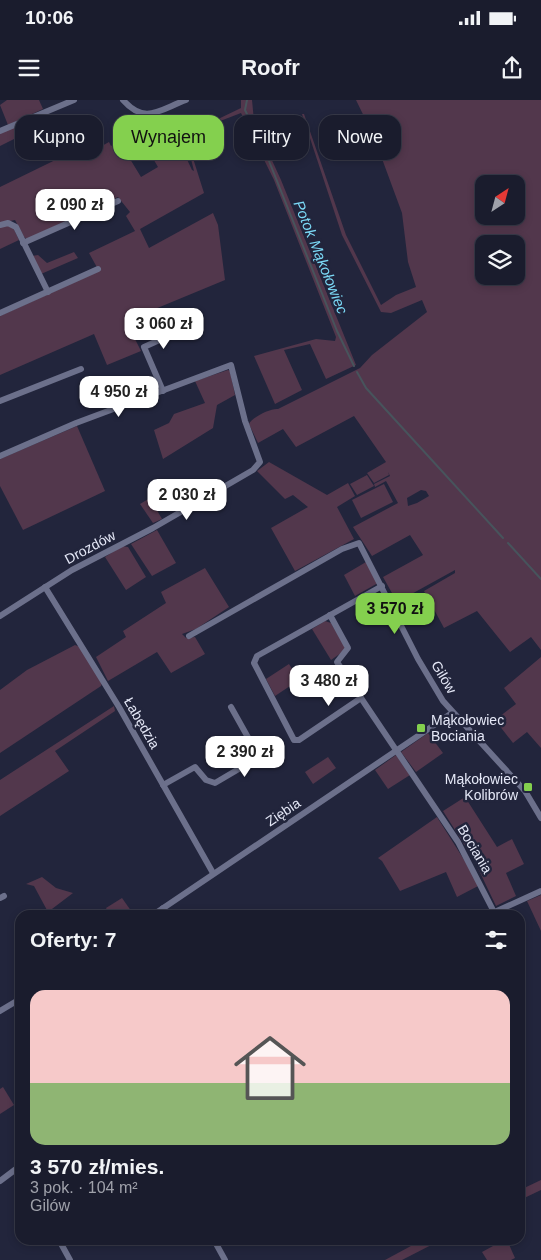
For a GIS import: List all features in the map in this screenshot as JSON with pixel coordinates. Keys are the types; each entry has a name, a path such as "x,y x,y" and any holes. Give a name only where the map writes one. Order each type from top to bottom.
{"street":[{"path":"0,131 74,100"},
{"path":"122,100 136,112 144,115 186,100"},
{"path":"23,243 118,200"},
{"path":"0,225 8,222 14,225 48,292"},
{"path":"0,313 98,269"},
{"path":"0,456 76,423 163,391 144,347 197,323"},
{"name":"Drozdów","path":"0,616 72,570 191,507 259,466 259,458 245,421 231,365 163,391"},
{"path":"0,401 81,369"},
{"name":"Gilów","path":"189,636 353,543 359,543 418,659 452,713 525,790 541,818"},
{"path":"361,698 299,740 294,740 254,663 254,659 382,586"},
{"name":"Łabędzia","path":"45,587 106,685 213,873"},
{"name":"Bociania","path":"330,615 348,648 337,662 468,858 490,910"},
{"path":"163,785 194,767 206,780 215,783 259,757 230,707"},
{"name":"Ziębia","path":"160,910 452,713"},
{"path":"498,910 541,891"},
{"path":"0,1011 15,1002"},
{"path":"0,1181 15,1171"},
{"path":"61,1245 70,1260"},
{"path":"217,1245 225,1260"}],"shaded area":[{"path":"7,100 39,100 43,109 30,115 15,115 15,122 8,125 0,105"},
{"path":"241,100 252,100 253,115 242,115 241,113 224,120 224,116 241,108"},
{"path":"356,100 541,100 541,650 531,637 510,652 477,611 444,628 424,591 455,573 455,570 397,602 383,577 423,555 410,535 372,556 353,527 398,503 386,481 375,487 374,484 390,476 388,472 389,475 374,483 367,473 386,462 354,416 296,447 283,429 258,443 249,424 262,414 278,409 360,368 372,355 427,312 422,300 391,313 381,312 342,235 309,135 309,128 346,235 381,305 396,295 416,287 408,262 402,213 382,160 401,160 401,115 363,115","holes":["421,490 426,491 429,496 408,506 407,498"]},
{"path":"15,127 15,138 0,146 0,133"},
{"path":"109,142 111,146 113,145 113,160 131,160 141,177 158,167 154,160 187,160 194,171 191,160 194,160 204,193 140,229 149,248 213,213 218,225 225,280 126,321 141,351 107,365 94,334 0,375 0,316 99,271 89,253 135,231 126,216 130,212 118,197 27,239 15,220 0,223 0,187 55,160 103,160 103,145"},
{"path":"264,160 272,160 281,180 356,365 326,379 310,344 284,350 302,390 275,404 254,356 316,339 335,341 336,337 274,180"},
{"path":"4,225 13,227 19,240 0,249 0,227"},
{"path":"74,252 78,258 41,274 32,256 38,255 47,263"},
{"path":"228,370 230,371 235,395 217,405 213,428 163,459 154,430 169,423 174,414 205,403 195,381"},
{"path":"77,426 105,491 23,530 0,486 0,459"},
{"path":"269,462 327,495 348,483 355,496 337,507 354,539 295,571 271,528 308,507 293,495 285,499 257,471"},
{"path":"367,475 374,486 357,495 350,484"},
{"path":"182,479 195,499 177,510 165,489"},
{"path":"384,484 393,502 361,518 352,500"},
{"path":"150,498 162,519 153,523 140,504"},
{"path":"157,530 176,563 152,576 131,544"},
{"path":"122,546 128,547 146,577 126,590 105,557"},
{"path":"366,562 378,583 355,596 344,575"},
{"path":"205,568 229,607 196,629 182,634 186,638 195,637 205,654 171,673 157,652 108,681 96,657 126,637 123,631 166,603 161,592"},
{"path":"325,621 331,623 345,647 344,651 331,660 312,629"},
{"path":"75,645 80,647 102,683 101,686 0,753 0,690 27,670"},
{"path":"541,657 541,748 527,732 513,743 495,720 516,704 504,688"},
{"path":"289,664 299,680 275,696 266,679"},
{"path":"114,706 115,711 55,751 69,771 0,816 0,780"},
{"path":"428,733 443,753 416,772 401,752"},
{"path":"396,755 410,775 388,789 375,770"},
{"path":"328,757 336,768 313,784 305,772"},
{"path":"465,797 497,847 512,839 524,864 506,873 516,896 496,906 474,860 443,811"},
{"path":"437,817 480,885 457,897 446,872 400,891 382,861 378,858"},
{"path":"42,877 56,888 73,893 51,910 47,910 34,886 26,884"},
{"path":"541,895 541,931 527,901"},
{"path":"122,898 130,910 107,910 106,908"},
{"path":"3,1087 14,1105 0,1114 0,1089"},
{"path":"541,1180 541,1190 525,1198 525,1188"},
{"path":"413,1245 431,1245 402,1260 385,1260"},
{"path":"495,1245 509,1245 515,1258 511,1260 487,1260 482,1252"}],"waterway":[{"name":"Potok Mąkołowiec","path":"247,100 245,110 247,115"},
{"name":"Potok Mąkołowiec","path":"269,160 337,331 354,366"},
{"name":"Potok Mąkołowiec","path":"357,372 366,388 503,538"},
{"name":"Potok Mąkołowiec","path":"508,543 541,579"}],"place":[{"name":"Mąkołowiec Bociania","path":"421,728"},
{"name":"Mąkołowiec Kolibrów","path":"528,787"}]}
